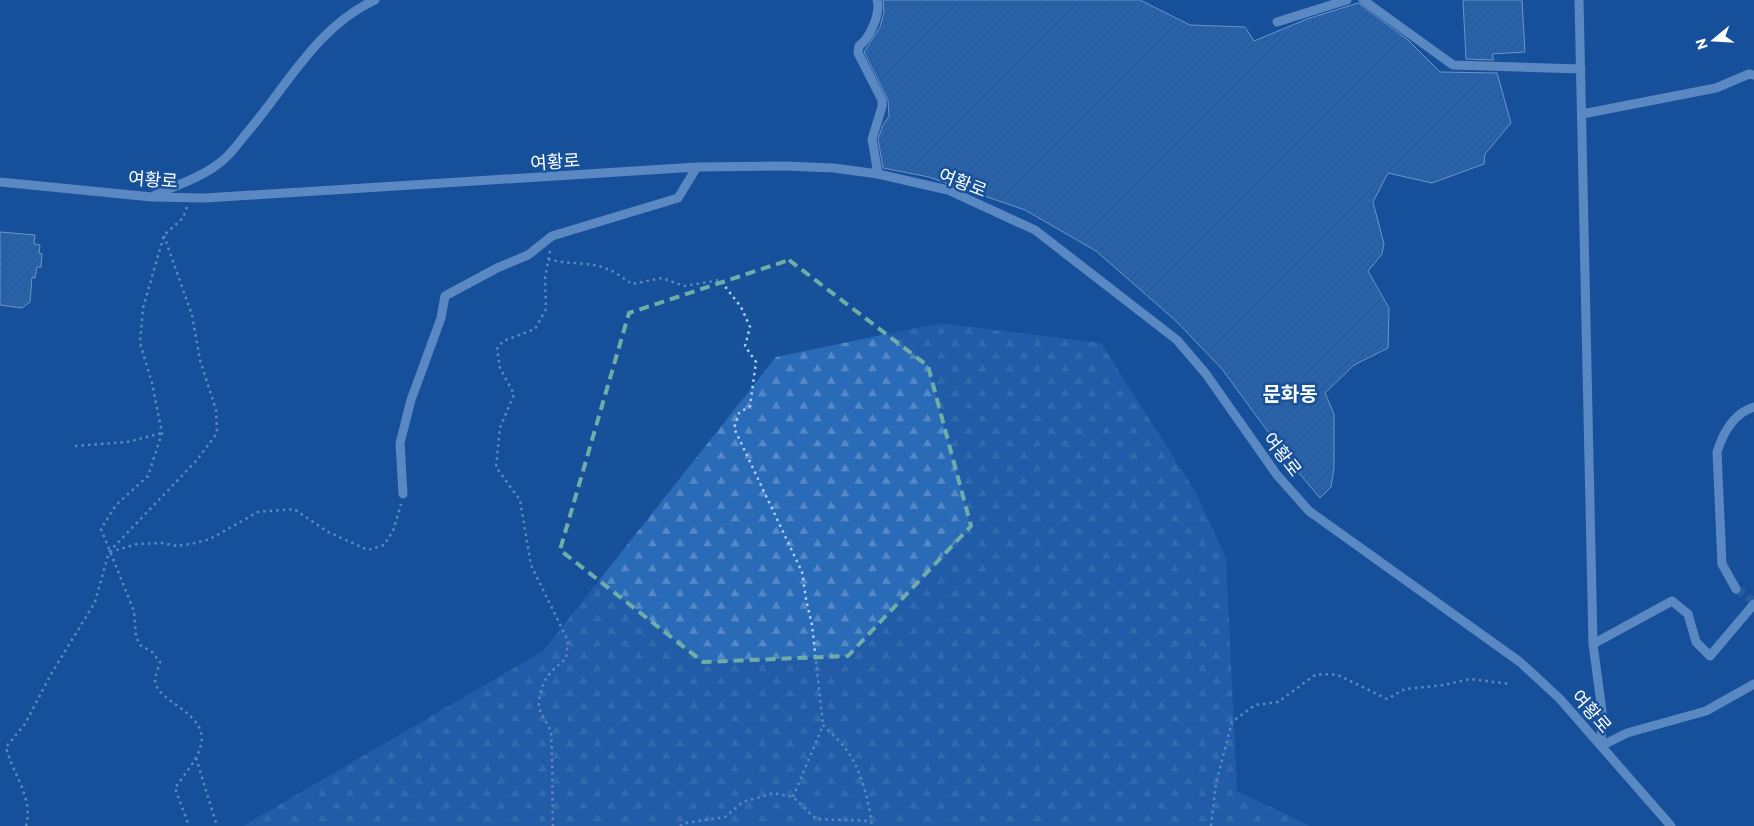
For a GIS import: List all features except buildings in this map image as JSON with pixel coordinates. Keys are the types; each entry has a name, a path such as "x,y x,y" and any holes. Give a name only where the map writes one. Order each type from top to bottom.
{"street":[{"path":"152,197 209,171 224,159 261,116 313,46 352,12 375,0"},
{"path":"877,0 879,6 876,16 864,42 859,46 858,53 882,100 882,107 872,139 878,174"},
{"path":"1277,22 1347,0"},
{"path":"1363,0 1453,65 1581,69"},
{"path":"1579,0 1594,644 1602,711 1601,746 1626,733 1706,710 1754,684"},
{"path":"1582,114 1716,88 1749,74 1754,75"},
{"path":"403,494 400,443 411,400 441,318 445,296 497,268 528,255 552,236 678,198 697,167"},
{"name":"여황로","path":"0,182 152,197 190,198 308,193 697,167 834,168 878,174 948,190 1035,230 1086,267 1177,340 1206,374 1277,475 1309,511 1520,662 1560,699 1670,826"},
{"path":"1736,589 1722,564 1717,452 1722,435 1730,425 1754,407"},
{"path":"1594,644 1672,601 1688,614 1696,642 1710,656 1754,604"}],"path":[{"path":"189,826 175,788 201,747 202,734 186,710 160,694 155,681 160,662 152,652 140,645 136,638 134,611 101,528 116,505 148,476 162,433 152,383 140,343 142,308 164,235 183,218 190,198"},
{"path":"26,826 28,820 25,798 6,747 25,724 50,676 95,602 109,552 197,460 217,433 216,410 200,360 192,316 164,235"},
{"path":"552,236 545,278 546,309 535,329 503,341 497,349 500,368 514,394 500,428 496,467 520,500 531,565 568,642 566,659 552,669 543,681 538,705 551,732 550,751 554,774 553,826"},
{"path":"548,259 562,263 578,263 607,269 632,284 662,278 684,286 720,280 741,307 750,327 745,346 756,362 750,406 739,413 734,428 802,572 812,625 823,725 793,797"},
{"path":"75,446 127,442 162,433"},
{"path":"109,552 137,544 163,543 177,546 196,543 210,539 258,512 294,509 328,532 368,550 384,545 393,530 403,494"},
{"path":"1210,826 1216,783 1232,722 1255,705 1278,702 1315,675 1338,675 1386,699 1404,689 1470,679 1510,684"},
{"path":"823,725 846,749 864,788 872,826"},
{"path":"195,756 217,826"},
{"path":"680,826 685,823 725,817 743,802 774,793 793,797 816,819 872,821"}],"highlighted area":[{"path":"789,260 928,366 971,526 848,656 703,662 560,550 629,313"}],"green space":[{"path":"940,323 1101,343 1195,491 1226,558 1237,791 1310,826 243,826 543,651 776,357"}],"tunnel":[{"path":"1736,589 1754,602"}],"district":[{"name":"문화동","path":"1290,393"}]}
